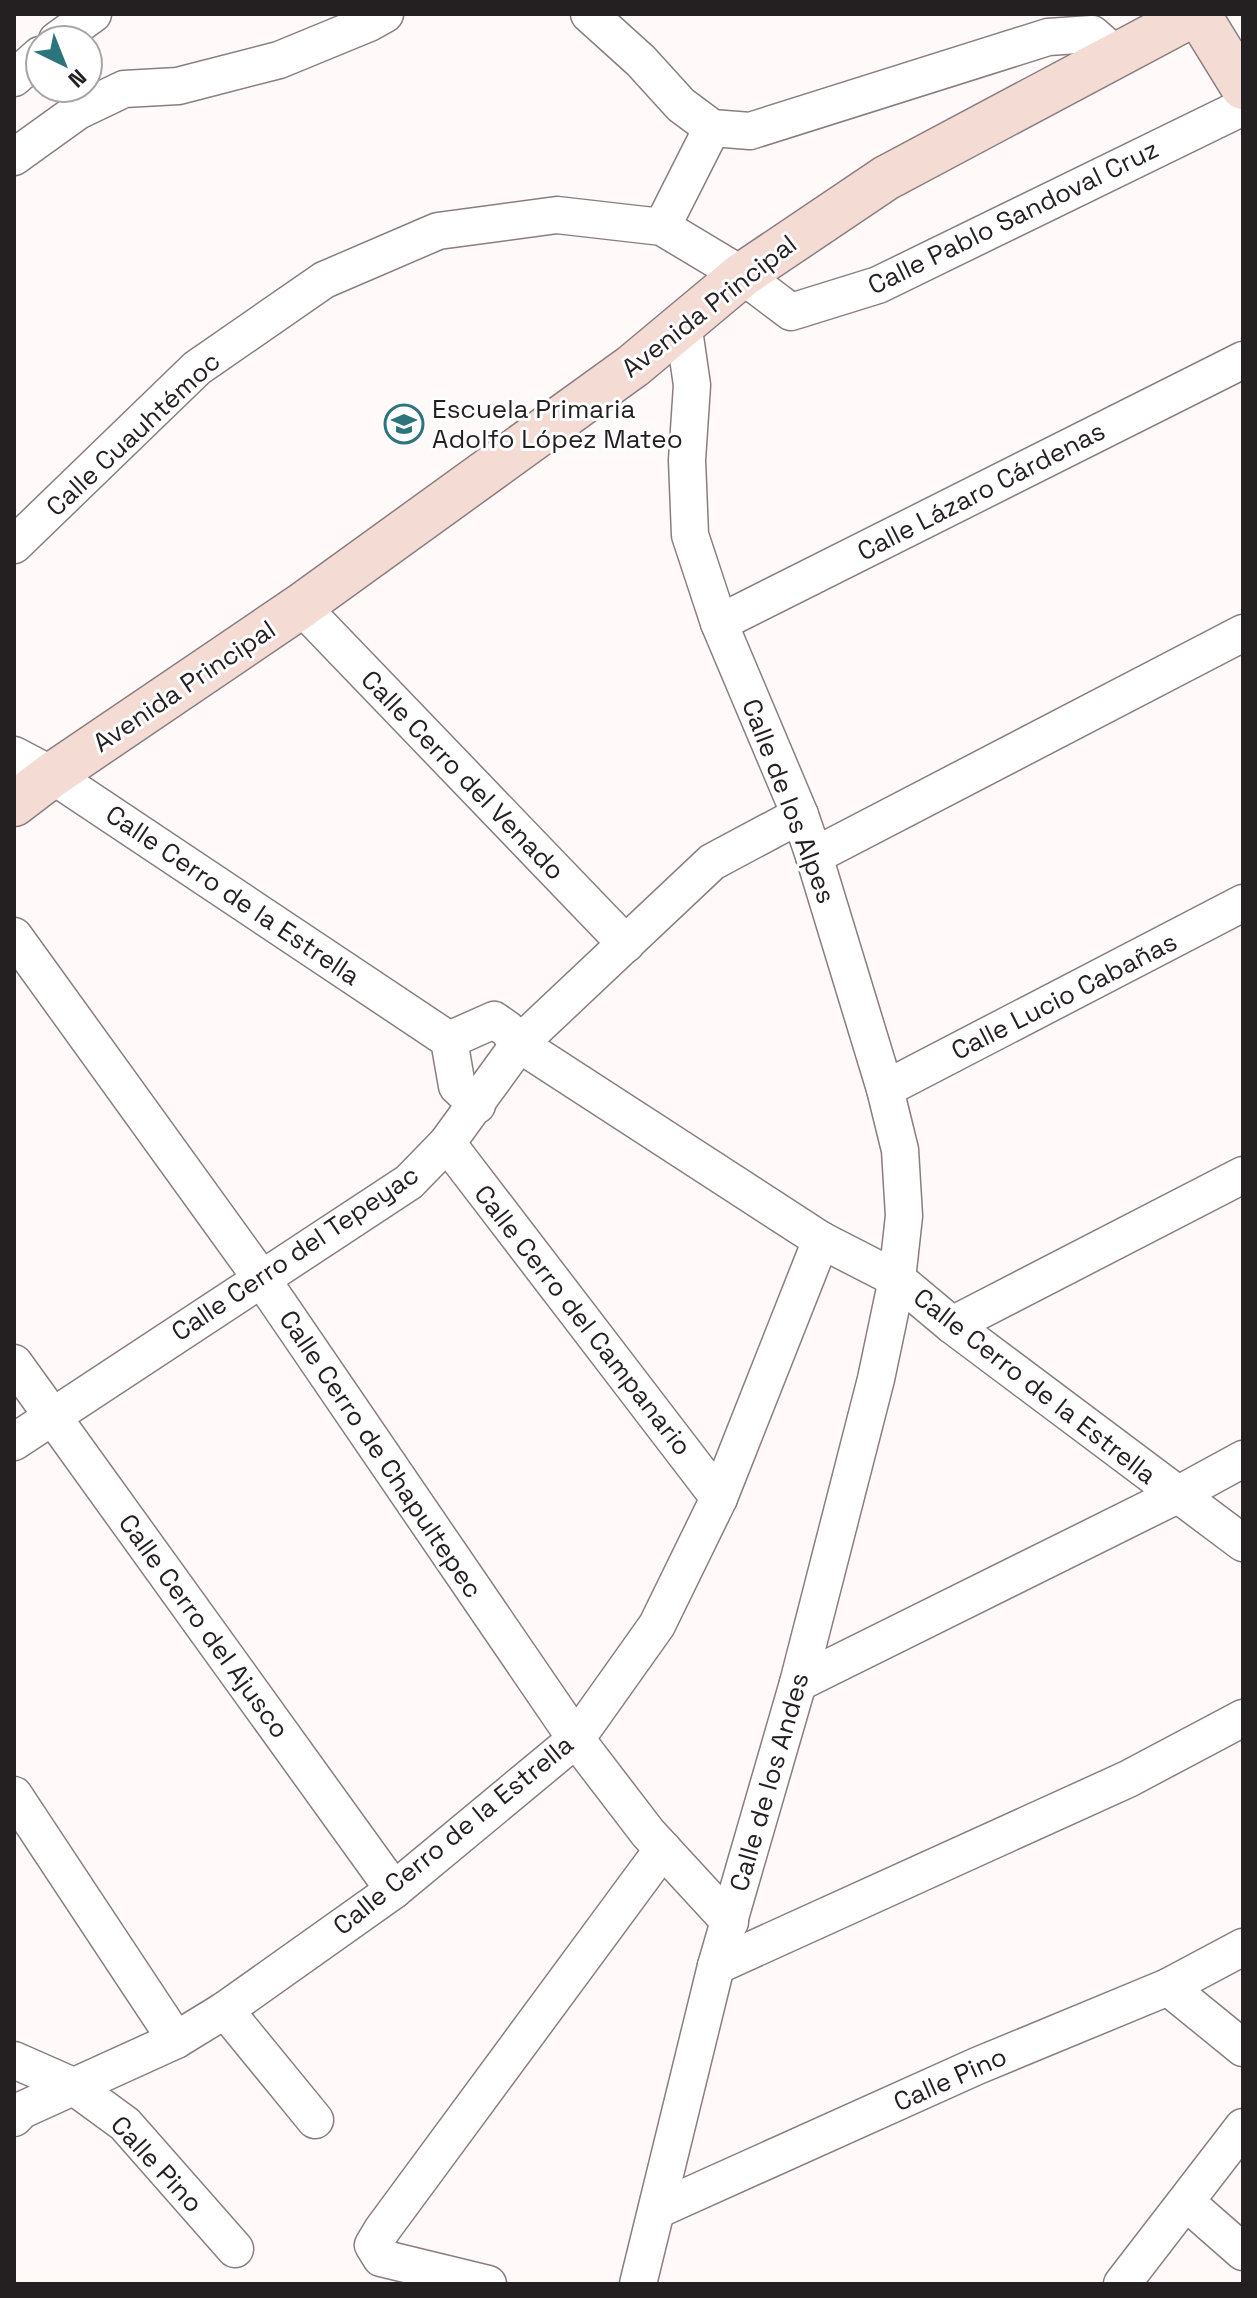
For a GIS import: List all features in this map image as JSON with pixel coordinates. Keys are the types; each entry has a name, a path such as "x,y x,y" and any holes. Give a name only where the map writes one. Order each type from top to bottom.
{"street":[{"path":"14,157 78,111 124,89 178,86 279,60 320,28 385,14"},
{"path":"589,14 641,61 681,105 712,128 750,131 1048,37 1092,34 1116,55"},
{"path":"1196,14 1243,87"},
{"name":"Avenida Principal","path":"14,804 301,606 633,366 742,275 886,178 1196,14"},
{"name":"Calle Pablo Sandoval Cruz","path":"742,275 791,312 878,285 1243,107"},
{"path":"712,128 662,227 742,275"},
{"name":"Calle Cuauhtémoc","path":"14,545 197,368 324,280 438,231 557,215 662,227"},
{"name":"Calle de los Alpes","path":"683,323 692,385 687,460 690,535 719,623 800,815 885,1089 900,1150 903,1202 897,1279"},
{"name":"Calle Lázaro Cárdenas","path":"719,623 1243,360"},
{"name":"Calle Cerro del Venado","path":"301,606 626,944"},
{"path":"814,856 1243,633"},
{"name":"Calle Cerro de la Estrella","path":"14,755 52,775 449,1040 494,1020 507,1029 519,1044 821,1240 897,1279 952,1325 1243,1543"},
{"name":"Calle Cerro del Tepeyac","path":"14,1442 409,1182 447,1143 519,1044 712,862 800,815"},
{"name":"Calle Lucio Cabañas","path":"885,1089 1243,903"},
{"name":"Calle Cerro de Chapultepec","path":"14,936 261,1278 576,1739 663,1849 730,1922"},
{"path":"449,1040 457,1086 477,1105"},
{"name":"Calle Cerro del Campanario","path":"447,1143 719,1498"},
{"path":"952,1325 1243,1175"},
{"name":"Calle Cerro de la Estrella","path":"14,2118 22,2110 176,2040 225,2010 394,1890 576,1739 657,1625 719,1498 821,1240"},
{"name":"Calle de los Andes","path":"638,2284 716,1966 798,1683 876,1379 897,1279"},
{"name":"Calle Cerro del Ajusco","path":"14,1363 394,1890"},
{"path":"798,1683 1177,1495 1243,1459"},
{"path":"716,1966 1128,1779 1243,1718"},
{"path":"14,1795 176,2040"},
{"path":"488,2284 381,2258 373,2245 663,1849"},
{"name":"Calle Pino","path":"657,2210 977,2066 1168,1987 1243,1947"},
{"path":"1168,1987 1243,2048"},
{"path":"225,2010 315,2120"},
{"path":"14,2060 73,2086"},
{"name":"Calle Pino","path":"73,2086 125,2124 235,2249"},
{"path":"1122,2284 1243,2127"},
{"path":"1186,2202 1243,2252"}],"place":[{"name":"Escuela Primaria Adolfo López Mateo","path":"404,424"}]}
